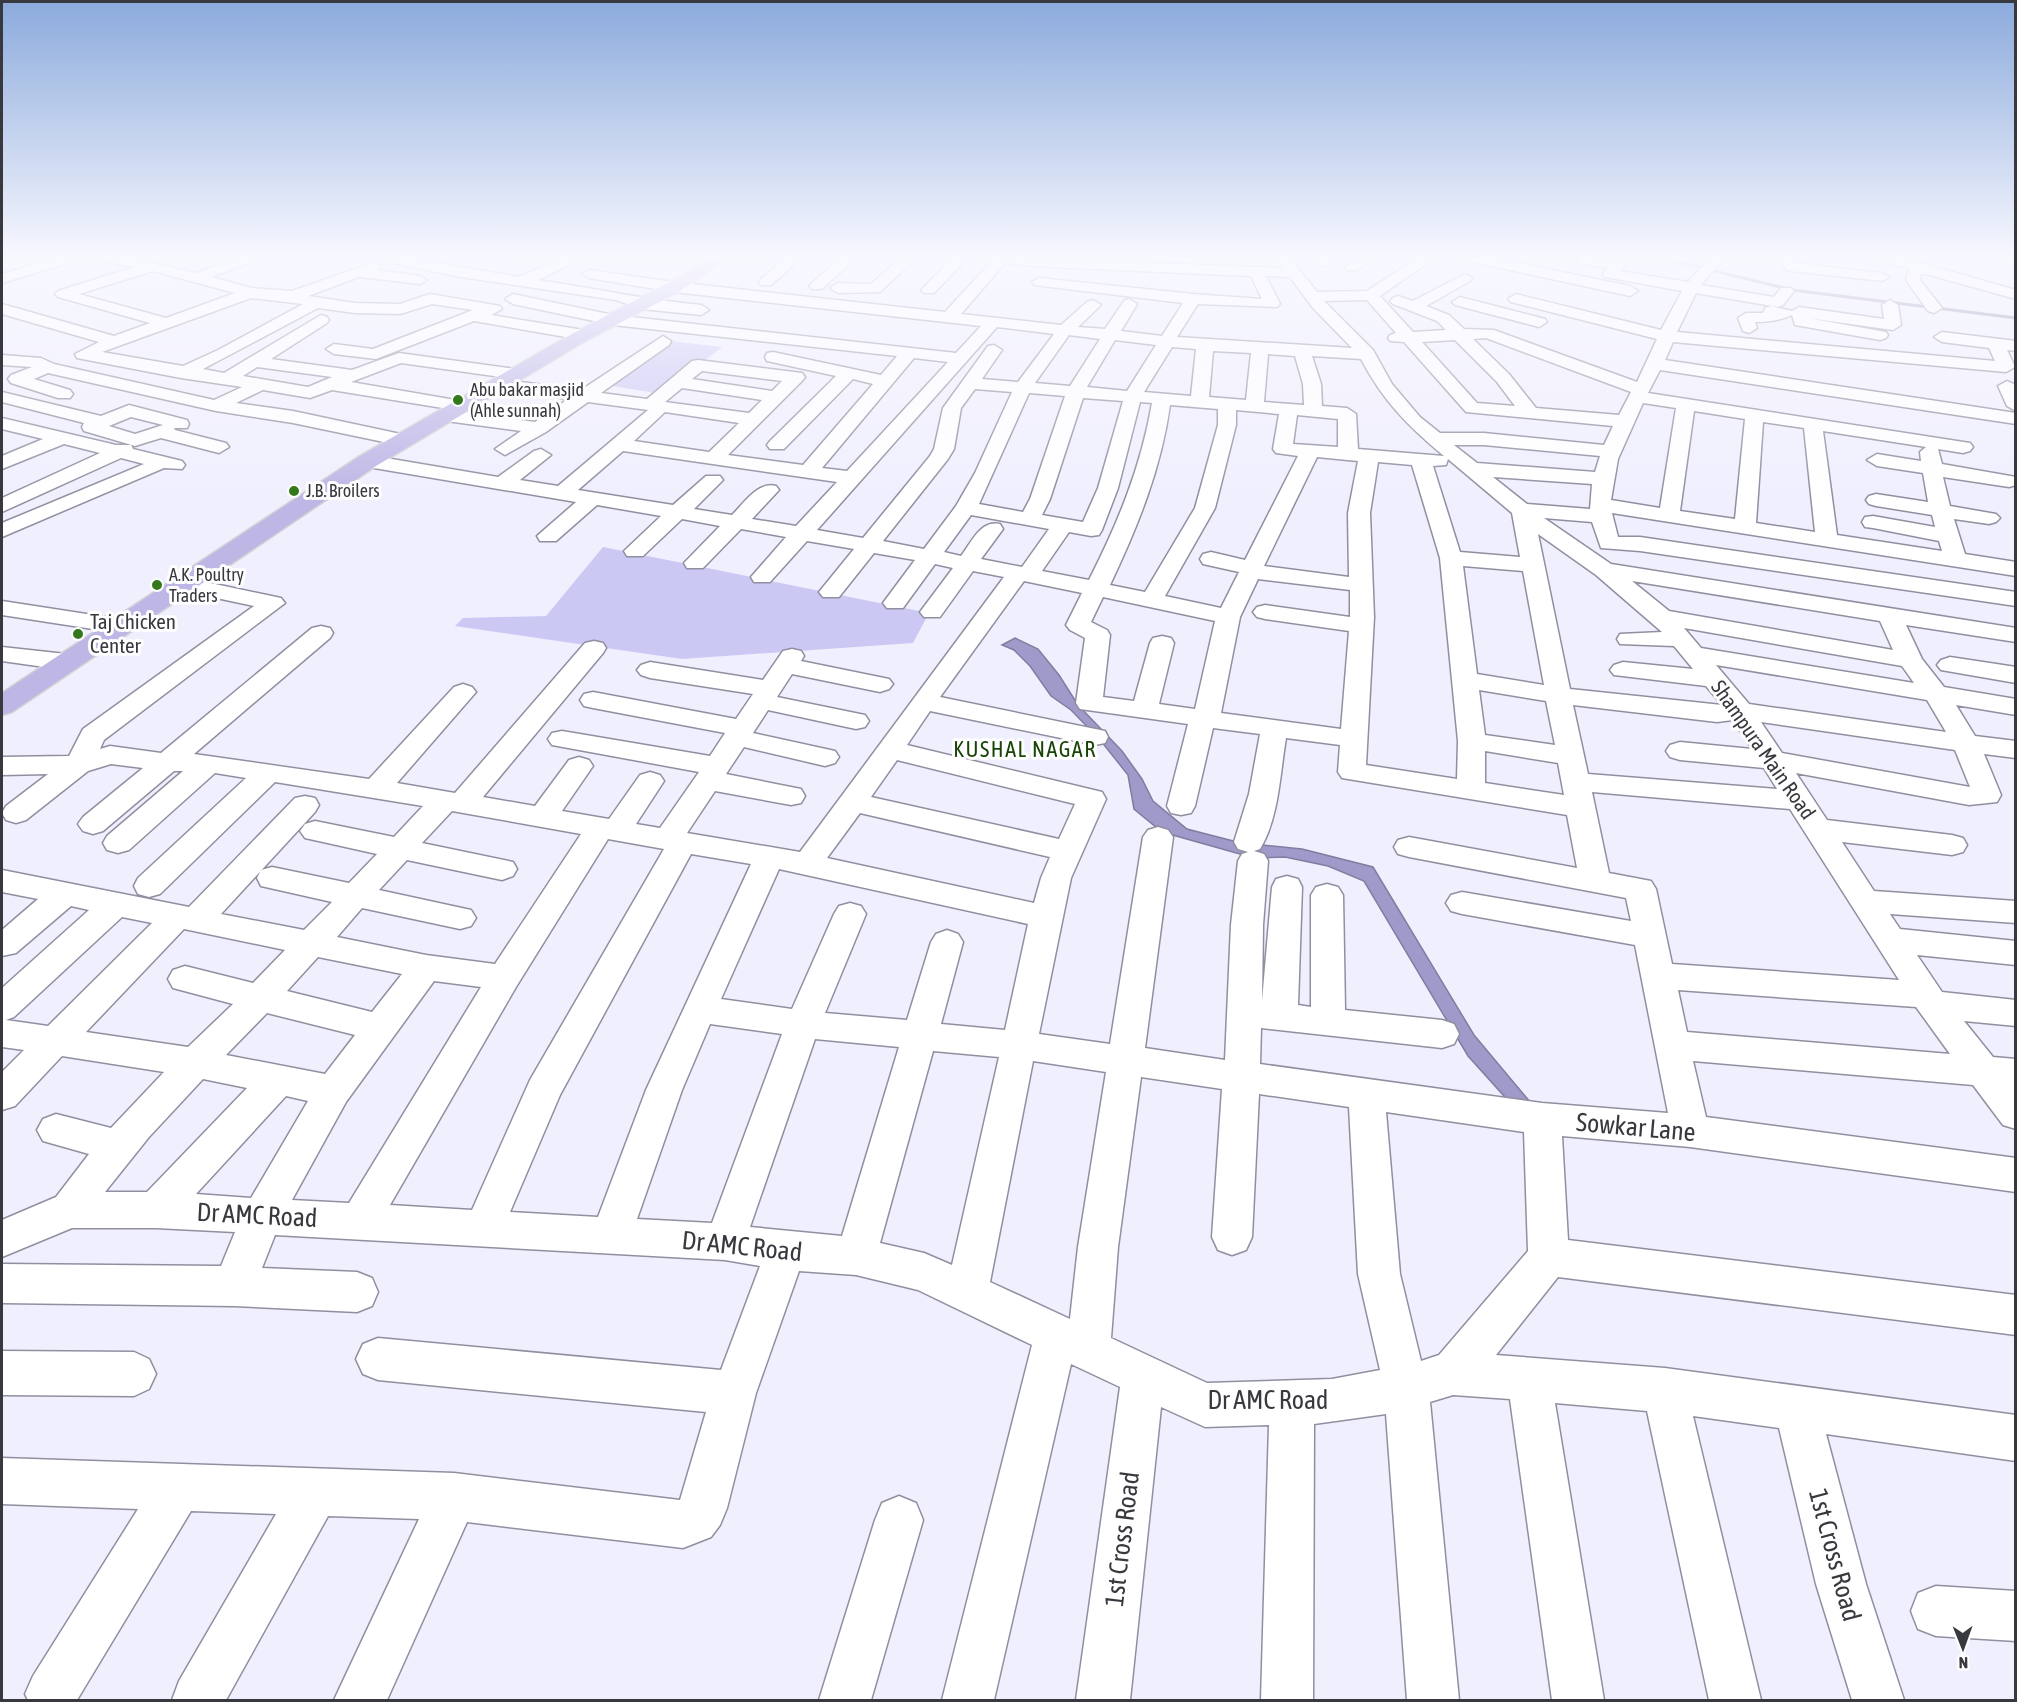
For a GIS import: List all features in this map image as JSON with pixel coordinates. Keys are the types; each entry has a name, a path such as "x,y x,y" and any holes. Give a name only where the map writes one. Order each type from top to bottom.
{"main road":[{"path":"2,706 118,626 368,461 581,336"}],"street":[{"path":"97,336 115,341"},
{"path":"64,394 16,379 78,352 127,336"},
{"path":"142,390 185,371 212,350 242,336"},
{"path":"227,379 300,336"},
{"path":"376,354 421,336"},
{"path":"766,336 959,358"},
{"path":"831,592 939,459 944,449 952,408 969,383 1002,347 978,339 958,336"},
{"path":"762,577 980,336"},
{"path":"895,603 966,508 985,473 1023,387 1060,336"},
{"path":"1029,519 1040,499 1076,392 1111,336"},
{"path":"1125,336 1205,345 1216,336"},
{"path":"966,508 1092,530 1108,488 1133,396 1169,336"},
{"path":"1250,336 1260,349 1254,406"},
{"name":"Shampura Main Road","path":"1343,336 1360,347 1384,386 1413,421 1552,535 1604,570 1662,617 1741,711 1929,999 1980,1070 2016,1114"},
{"path":"1260,349 1293,346 1360,347 1418,336"},
{"path":"1462,336 1503,378 1530,413"},
{"path":"1500,336 1525,344 1568,336"},
{"path":"1525,344 1535,336"},
{"path":"1664,336 1639,393 1609,451 1600,511 1609,543 2016,599"},
{"path":"1685,336 1710,372 1771,381 1827,382 1962,419 2016,419"},
{"path":"1798,336 2006,367 1996,344"},
{"path":"1408,337 1469,406 1625,422"},
{"path":"1942,337 2016,346"},
{"path":"505,449 539,428 663,341"},
{"path":"1525,344 1541,366 1556,373 1616,381 1639,393 1685,406 1763,411 1813,424 1931,463 2008,482"},
{"path":"1199,402 1205,345"},
{"path":"371,391 421,361 454,346"},
{"path":"1029,346 1050,348"},
{"path":"1293,346 1312,384 1313,411"},
{"path":"777,445 846,372 865,347"},
{"path":"334,349 513,376 584,396 752,419"},
{"path":"134,363 165,350"},
{"path":"1708,396 1711,350"},
{"path":"78,352 310,393 395,359"},
{"path":"808,471 910,352"},
{"path":"767,356 886,381"},
{"path":"1745,527 1751,432 1763,411 1771,381 1773,360"},
{"path":"256,362 355,375"},
{"path":"652,404 698,365 796,377"},
{"path":"714,458 796,377 813,365"},
{"path":"5,369 44,366 142,390 221,406 293,417 403,440"},
{"path":"2,484 45,463 93,431 129,411 180,423 190,423 301,368"},
{"path":"513,376 558,372"},
{"path":"579,375 612,378"},
{"path":"2,417 100,380"},
{"path":"1890,380 1897,429"},
{"path":"678,382 776,397"},
{"path":"1827,382 1834,413"},
{"path":"1952,382 1962,419"},
{"path":"969,383 1347,414 1358,455 1361,585 1361,626 1352,772 1471,791 1574,782 1799,800"},
{"path":"330,384 371,391 448,413 539,428"},
{"path":"2007,386 2016,406"},
{"path":"310,393 319,402 331,404"},
{"path":"2,397 35,405 93,431 139,441"},
{"path":"1162,399 1158,433 1144,485 1123,538 1078,625 1098,636 1089,703 1355,739"},
{"path":"561,494 656,413 658,407 652,404"},
{"path":"1152,599 1205,508 1227,425 1227,404"},
{"path":"1669,515 1685,406"},
{"path":"1289,409 1283,448 1421,462 1468,464 1603,479"},
{"path":"378,411 448,413"},
{"path":"661,451 706,411"},
{"path":"2,506 180,423"},
{"path":"2,424 62,438"},
{"path":"1813,424 1827,540"},
{"path":"6,459 62,438 93,431"},
{"path":"2,531 159,463 166,463 118,452 93,431"},
{"path":"160,432 219,447"},
{"path":"733,438 823,452"},
{"path":"1435,439 1484,439 1609,451"},
{"path":"618,445 853,478"},
{"path":"1946,525 1879,491 1963,447"},
{"path":"1181,806 1228,617 1310,451"},
{"path":"501,483 541,455"},
{"path":"6,459 45,463 75,471"},
{"path":"1877,460 1931,463 2008,482"},
{"path":"368,461 930,555 1096,587 1228,617"},
{"path":"1421,462 1451,558 1472,741 1471,791"},
{"path":"1931,463 1956,561"},
{"path":"635,551 713,480"},
{"path":"695,563 769,490"},
{"path":"548,536 592,499"},
{"path":"1595,882 1522,510 1669,515 2016,569"},
{"path":"1873,522 1992,527"},
{"path":"807,864 892,750 974,629 1063,525"},
{"path":"932,612 992,530"},
{"path":"1629,544 1639,576"},
{"path":"1451,558 1532,565"},
{"path":"1211,559 1252,569 1361,585"},
{"path":"1604,570 2016,635"},
{"path":"1680,751 1773,760 1969,796 1987,795 1967,745 1938,697 1911,660 1862,576"},
{"path":"16,813 78,765 93,735 273,603 182,584"},
{"path":"6,612 118,626"},
{"path":"1265,612 1361,626"},
{"path":"1662,617 1911,660"},
{"path":"93,824 321,633"},
{"path":"1629,639 1686,646 1938,697 2016,707"},
{"path":"1144,711 1162,643"},
{"path":"70,1210 118,1146 313,943 400,848 453,802 594,648"},
{"path":"2,654 66,663"},
{"path":"484,1227 543,1091 675,841 712,773 788,660 880,684"},
{"path":"1950,665 2016,675"},
{"path":"650,670 765,695 856,721"},
{"path":"1623,670 1714,679"},
{"path":"1464,680 1557,695 1717,714 1741,711 1967,745 2016,750"},
{"path":"375,790 463,692"},
{"path":"594,700 739,733 825,757"},
{"path":"924,702 1095,737"},
{"path":"1232,1237 1242,1077 1251,852 1274,728"},
{"path":"562,739 712,773 791,796"},
{"path":"1472,741 1574,782"},
{"path":"892,750 1092,799 1056,878 1046,917 967,1293"},
{"path":"2,766 78,765 110,755 165,762 209,763 453,802 807,864 1046,917"},
{"path":"118,843 209,763"},
{"path":"542,818 579,766"},
{"path":"149,886 268,773"},
{"path":"360,1220 504,978 608,829 650,781"},
{"path":"853,802 1068,851"},
{"path":"2,1095 53,1041 187,918 310,818 400,848 502,869"},
{"path":"1818,830 1952,845"},
{"path":"968,1701 1098,1247 1158,837"},
{"path":"1409,848 1640,889 1690,1131"},
{"path":"611,1234 664,1090 769,859"},
{"path":"272,878 460,918"},
{"path":"2,880 426,966 504,978"},
{"path":"1280,1017 1287,887"},
{"path":"5,945 65,894"},
{"path":"1327,894 1328,1022"},
{"path":"1864,901 2016,912"},
{"path":"1462,903 1651,936"},
{"path":"2,1008 116,904"},
{"path":"725,1242 803,1024 850,914"},
{"path":"1891,940 2016,953"},
{"path":"856,1256 947,942"},
{"path":"234,1286 262,1216 333,1091 426,966"},
{"path":"1657,976 1929,999 2016,1012"},
{"path":"185,979 380,1028"},
{"name":"Sowkar Lane","path":"699,1009 803,1024 1018,1045 1542,1119 1690,1131 2016,1175"},
{"path":"1245,1013 1442,1034"},
{"path":"2,1033 196,1063 333,1091"},
{"path":"1672,1045 2016,1074"},
{"path":"156,1210 278,1080"},
{"path":"1366,1094 1379,1274 1406,1388 1432,1701"},
{"path":"1453,1373 1549,1257 1542,1119"},
{"path":"56,1130 118,1146"},
{"name":"Dr AMC Road","path":"2,1239 70,1210 156,1210 725,1242 786,1251 856,1256 924,1272 1204,1405 1332,1401 1406,1388 1453,1373"},
{"path":"2,1480 454,1497 683,1524 694,1520 703,1508 734,1393 786,1251"},
{"path":"1549,1257 2016,1315"},
{"path":"2,1284 234,1286 357,1292"},
{"path":"378,1359 734,1393"},
{"path":"2,1373 134,1374"},
{"path":"1453,1373 1665,1389 2016,1438"},
{"name":"1st Cross Road","path":"1104,1701 1102,1700 1143,1376"},
{"path":"1529,1378 1578,1701"},
{"path":"1665,1389 1735,1701"},
{"path":"1287,1701 1292,1402"},
{"name":"1st Cross Road","path":"1797,1408 1841,1584 1878,1701"},
{"path":"51,1694 179,1487"},
{"path":"198,1701 315,1492"},
{"path":"360,1701 454,1497"},
{"path":"845,1701 899,1520"},
{"path":"1936,1611 2016,1616"}],"shaded area":[{"path":"670,341 722,347 661,394 607,385"},
{"path":"603,547 929,613 913,643 682,659 455,626 463,618 546,616"},
{"path":"1015,638 1038,649 1059,675 1078,705 1122,751 1142,779 1153,801 1187,829 1241,843 1302,849 1373,867 1474,1035 1536,1109 1513,1106 1468,1056 1364,881 1328,866 1285,857 1254,858 1162,832 1134,809 1128,775 1101,741 1071,710 1051,696 1030,666 1014,650 1002,645"}],"place":[{"name":"Abu bakar masjid (Ahle sunnah)","path":"458,400"},
{"name":"J.B. Broilers","path":"294,491"},
{"name":"A.K. Poultry Traders","path":"157,585"},
{"name":"Taj Chicken Center","path":"78,634"}],"district":[{"name":"KUSHAL NAGAR","path":"1025,749"}]}
